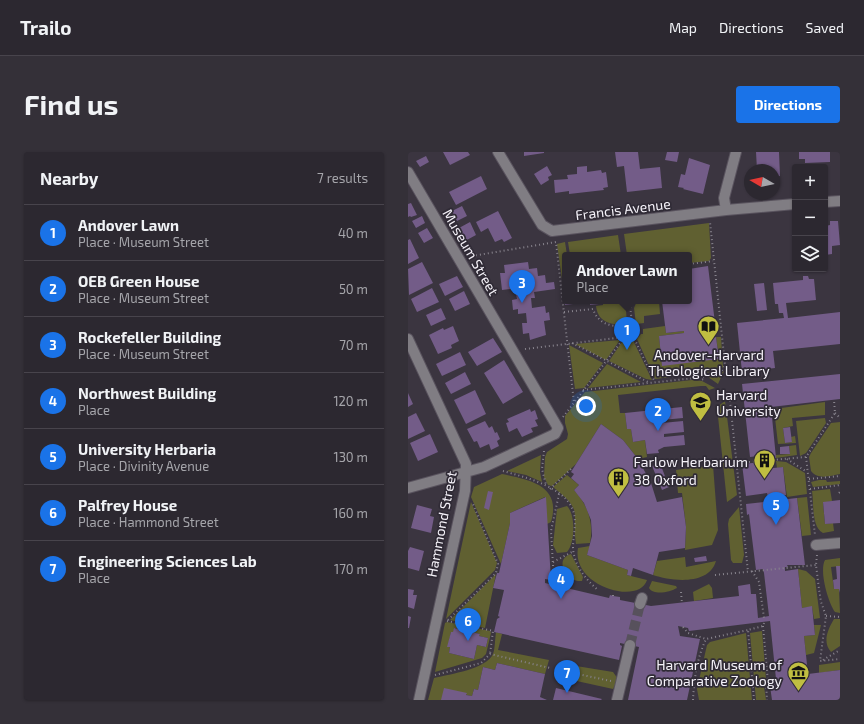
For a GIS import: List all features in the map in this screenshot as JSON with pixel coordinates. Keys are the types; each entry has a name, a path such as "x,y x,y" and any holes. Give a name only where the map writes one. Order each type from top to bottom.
{"street":[{"name":"Francis Avenue","path":"498,152 542,225 549,231 726,210 792,204"},
{"path":"726,210 724,198 736,152"},
{"name":"Museum Street","path":"408,172 560,424"},
{"path":"828,202 840,201"},
{"name":"Hammond Street","path":"408,341 466,464 465,491 419,700"},
{"path":"408,488 484,467 555,434 560,424"},
{"path":"816,545 840,543"},
{"path":"617,700 630,645"}],"path":[{"path":"583,390 695,378 717,374 722,371 725,365 710,222"},
{"path":"472,256 556,242 562,296"},
{"path":"692,264 713,261"},
{"path":"563,304 574,403"},
{"path":"630,304 633,336 655,382"},
{"path":"564,312 593,309 599,318 610,326 632,326"},
{"path":"525,350 567,343 633,336"},
{"path":"560,424 583,390 624,337"},
{"path":"571,343 649,383"},
{"path":"695,378 706,380"},
{"path":"834,400 836,413 840,418"},
{"path":"730,401 748,572"},
{"path":"737,463 806,456 836,413"},
{"path":"544,451 542,469 546,486"},
{"path":"786,459 808,472"},
{"path":"550,488 572,468"},
{"path":"503,471 550,488 559,494 572,508 574,515 574,551 585,579 598,590"},
{"path":"809,479 840,476"},
{"path":"810,488 840,485"},
{"path":"554,582 551,531 559,494"},
{"path":"444,623 492,577 498,564 473,503"},
{"path":"552,562 574,551"},
{"path":"715,575 816,565"},
{"path":"752,571 759,582 764,618"},
{"path":"681,592 682,602"},
{"path":"822,661 826,616 840,617"},
{"path":"432,676 482,663 490,654 493,631 447,621"},
{"path":"764,623 763,626 768,682 766,682 767,700"},
{"path":"683,627 688,633 706,639 763,626"},
{"path":"748,630 754,700"},
{"path":"693,700 702,648 706,639"},
{"path":"822,661 840,650"},
{"path":"490,654 550,668"},
{"path":"822,661 840,659"},
{"path":"563,671 616,683"}],"shaded area":[{"path":"709,223 711,258 709,261 692,263 692,252 627,252 624,234"},
{"path":"618,235 621,252 570,252 568,242"},
{"path":"565,242 567,252 562,252 562,279 557,244"},
{"path":"623,304 626,310 627,325 607,322 603,319 597,312 596,306"},
{"path":"636,304 659,304 660,314 644,316 644,323 636,324 634,308"},
{"path":"665,326 666,333 684,331 684,333 659,336 662,365 719,358 716,337 721,337 723,367 719,371 655,379 637,339 641,334 643,334 643,329"},
{"path":"632,338 652,380 646,379 609,361 624,339"},
{"path":"620,340 606,360 575,344"},
{"path":"569,345 603,363 584,388 575,389"},
{"path":"607,364 641,382 588,388"},
{"path":"724,371 718,384 708,377 718,376"},
{"path":"692,380 702,381 715,388 709,390 706,386 701,386 618,395 620,413 625,413 627,429 631,429 633,442 645,440 647,457 638,459 623,440 601,424 576,464 552,486 548,485 544,477 545,457 547,452 567,439 568,434 565,416 585,392"},
{"path":"725,401 737,495 727,502 717,407"},
{"path":"825,402 825,415 792,418 793,426 783,428 785,443 792,442 791,437 795,436 796,443 778,444 774,409"},
{"path":"825,418 826,423 806,453 800,456 796,421"},
{"path":"840,422 840,474 824,477 817,476 811,471 809,457 831,423"},
{"path":"796,445 797,455 776,458 776,455 790,454 789,446"},
{"path":"541,455 540,472 542,482 526,475 507,471"},
{"path":"776,461 786,462 805,473 807,494 787,497 783,467 777,468"},
{"path":"713,465 718,530 712,545 685,550 686,527 682,493 678,493 676,470"},
{"path":"502,474 523,479 541,486 552,500 553,510 551,522 547,524 545,497 510,513 510,523 501,564 471,497 474,487"},
{"path":"567,475 579,485 574,490 583,502 589,515 591,528 590,543 576,544 575,512 573,507 563,495 553,487"},
{"path":"826,480 827,482 840,481 840,484 813,487 811,482"},
{"path":"830,489 832,501 823,503 825,524 833,523 834,531 823,533 816,525 812,491"},
{"path":"807,497 811,535 802,536 797,498"},
{"path":"471,502 497,563 495,570 446,619"},
{"path":"567,506 570,510 573,522 572,542 567,552 557,553 553,545 557,509"},
{"path":"739,507 744,555 742,563 733,563 731,560 728,524 729,519"},
{"path":"590,546 587,555 628,570 627,575 647,580 641,588 632,591 620,591 607,588 595,582 585,573 579,561 578,548"},
{"path":"571,554 583,577 582,581 576,581 571,578 564,570 563,561"},
{"path":"685,557 686,567 716,561 712,569 706,575 689,580 669,579 653,575 657,561"},
{"path":"840,558 840,566 831,567 834,589 839,589 840,613 835,612 832,607 825,586 823,565 825,560"},
{"path":"798,569 806,571 815,579 820,618 814,619 812,607 802,608"},
{"path":"496,574 485,628 450,620"},
{"path":"652,581 676,586 677,588 666,592 654,592 649,588"},
{"path":"709,584 712,588 713,598 694,601 693,592"},
{"path":"834,619 840,619 840,646 831,652 828,648 826,640 828,631"},
{"path":"447,622 490,631 491,633 486,654 482,658 435,672 445,623","holes":["455,628 480,634 479,636 488,638 486,647 477,645 474,659 449,653 450,647 448,646 451,632 453,632"]},
{"path":"814,625 821,625 814,653 806,655 804,636 815,635"},
{"path":"762,631 766,679 763,680 766,700 756,700 750,633"},
{"path":"496,632 502,634 498,650 549,660 545,674 497,663 495,670 483,667 478,690 474,689 472,696 466,695 467,694 441,700 428,700 434,678 458,673 476,667 489,659 494,652"},
{"path":"746,633 752,700 699,700 697,689 707,645 710,642"},
{"path":"840,662 840,670 819,673 819,665"},
{"path":"570,665 613,672 618,679 613,689 563,678 561,673 562,668"}],"building":[{"path":"443,152 468,152 470,155 450,165"},
{"path":"524,152 544,152 544,153 524,156"},
{"path":"615,152 638,152 640,169 660,167 662,188 627,192 624,166 617,167"},
{"path":"667,152 679,152 677,162 665,160"},
{"path":"756,152 779,152 780,164 757,164"},
{"path":"799,152 830,152 830,162 805,163 805,159 799,159"},
{"path":"426,156 429,162 420,167 416,161"},
{"path":"689,158 710,165 703,194 678,187 681,174 685,175"},
{"path":"547,166 552,175 548,177 549,180 541,185 534,174"},
{"path":"587,166 587,172 601,170 602,173 606,172 608,187 603,188 604,190 569,194 569,191 555,193 554,180 568,179 567,175 577,174 577,167"},
{"path":"481,176 487,189 456,205 449,192"},
{"path":"411,203 417,215 408,217 408,204"},
{"path":"462,206 467,216 457,221 452,211"},
{"path":"498,211 512,238 504,242 502,239 495,242 488,228 481,232 476,222"},
{"path":"422,216 425,223 416,228 412,221"},
{"path":"830,221 838,221 840,245 832,246 832,254 828,255 828,225 830,225"},
{"path":"470,222 476,235 465,241 459,228"},
{"path":"427,228 433,238 424,243 418,233"},
{"path":"410,239 419,258 408,264 408,240"},
{"path":"422,262 433,283 409,295 408,269"},
{"path":"528,262 529,269 537,268 538,276 545,275 546,283 554,282 555,289 534,292 535,298 531,298 532,308 545,306 546,313 549,312 550,320 544,321 546,335 530,340 529,333 523,334 522,323 527,323 526,313 518,314 518,309 513,310 512,300 517,299 516,294 520,294 520,288 502,290 500,273 505,273 504,265"},
{"path":"708,266 715,323 715,329 712,329 713,338 716,337 719,359 662,366 659,336 684,333 684,331 666,333 662,304 692,304 692,269"},
{"path":"457,276 463,287 445,296 439,284"},
{"path":"803,276 808,276 809,279 814,279 816,300 786,303 788,318 840,312 840,344 773,351 775,368 742,372 737,323 784,318 783,313 779,313 778,304 775,304 773,283 803,280"},
{"path":"764,283 767,310 757,311 754,284"},
{"path":"432,288 439,302 417,312 411,299"},
{"path":"464,291 470,304 455,311 449,299"},
{"path":"441,308 446,319 431,326 426,315"},
{"path":"453,326 459,341 451,345 452,348 438,354 429,335 443,328 444,330"},
{"path":"493,338 502,352 477,366 468,352"},
{"path":"460,352 466,365 442,376 436,364"},
{"path":"504,360 523,392 503,404 484,373"},
{"path":"465,372 471,384 451,394 445,383"},
{"path":"840,374 840,399 771,407 776,458 767,459 766,455 750,457 742,384"},
{"path":"475,390 486,414 466,424 454,400"},
{"path":"408,393 413,404 408,407"},
{"path":"682,407 683,418 662,420 662,423 683,421 684,432 664,434 664,437 684,435 685,445 664,447 658,450 659,453 647,454 645,440 633,442 631,429 627,429 625,413"},
{"path":"530,409 531,412 535,410 538,419 535,420 538,426 531,428 533,432 522,437 517,428 509,432 506,423 509,422 507,419"},
{"path":"416,413 425,431 408,439 408,417"},
{"path":"485,421 489,428 492,426 495,433 497,432 500,439 497,441 499,446 491,450 489,444 480,448 477,441 474,442 467,429"},
{"name":"38 Oxford","path":"601,424 623,440 638,459 651,483 657,502 682,497 686,527 685,548 659,552 653,575 633,568 631,576 627,575 628,570 587,555 592,536 591,520 584,503 574,490 579,485 571,478 574,474 571,472"},
{"path":"790,427 792,442 785,443 783,428"},
{"path":"430,434 438,452 418,461 410,443"},
{"path":"789,446 790,454 780,454 780,447"},
{"name":"Farlow Herbarium","path":"763,462 764,469 783,467 786,495 768,497 767,493 746,496 742,464"},
{"path":"660,463 669,487 662,490 652,466"},
{"path":"488,491 493,492 489,510 484,508"},
{"path":"546,497 551,580 545,579 545,583 609,598 610,595 620,597 620,600 651,606 739,596 738,586 750,584 751,594 756,594 758,618 769,616 764,573 763,569 756,570 749,514 747,515 746,504 797,498 805,565 787,565 788,567 785,567 785,571 798,569 802,608 812,606 815,635 804,636 808,674 840,670 840,700 772,700 769,679 776,679 770,621 689,631 688,628 678,626 680,636 700,639 687,700 628,700 639,647 620,643 622,646 619,660 494,632 497,619 500,617 498,616 504,590 493,588 497,573 499,573 510,523 510,513"},
{"path":"840,500 840,523 825,524 823,502"},
{"path":"417,505 432,509 430,516 434,517 431,533 411,528"},
{"path":"410,547 424,551 419,571 408,568 408,551"},
{"path":"706,556 707,561 695,562 694,558"},
{"path":"836,566 840,566 840,593 839,589 834,589 833,580 837,579"},
{"path":"408,589 414,590 413,595 417,595 414,609 408,607"},
{"path":"408,616 411,617 409,628 408,628"},
{"path":"454,628 480,634 479,636 488,638 486,647 477,645 474,659 449,653 450,647 447,647 451,632 453,632"},
{"path":"497,663 545,674 540,697 547,700 441,700 444,688 467,693 466,695 472,696 474,689 478,690 483,667 495,670"},
{"path":"556,688 602,699 553,700"}],"tunnel":[{"path":"630,645 640,604"}],"place":[{"name":"Rockefeller Building","path":"522,303"},
{"name":"Andover-Harvard Theological Library","path":"709,346"},
{"name":"Andover Lawn","path":"627,350"},
{"name":"Harvard University","path":"701,422"},
{"name":"OEB Green House","path":"658,431"},
{"name":"Farlow Herbarium","path":"764,480"},
{"name":"38 Oxford","path":"619,498"},
{"name":"University Herbaria","path":"776,525"},
{"name":"Northwest Building","path":"561,599"},
{"name":"Palfrey House","path":"468,641"},
{"name":"Harvard Museum of Comparative Zoology","path":"798,692"},
{"name":"Engineering Sciences Lab","path":"567,693"}]}
